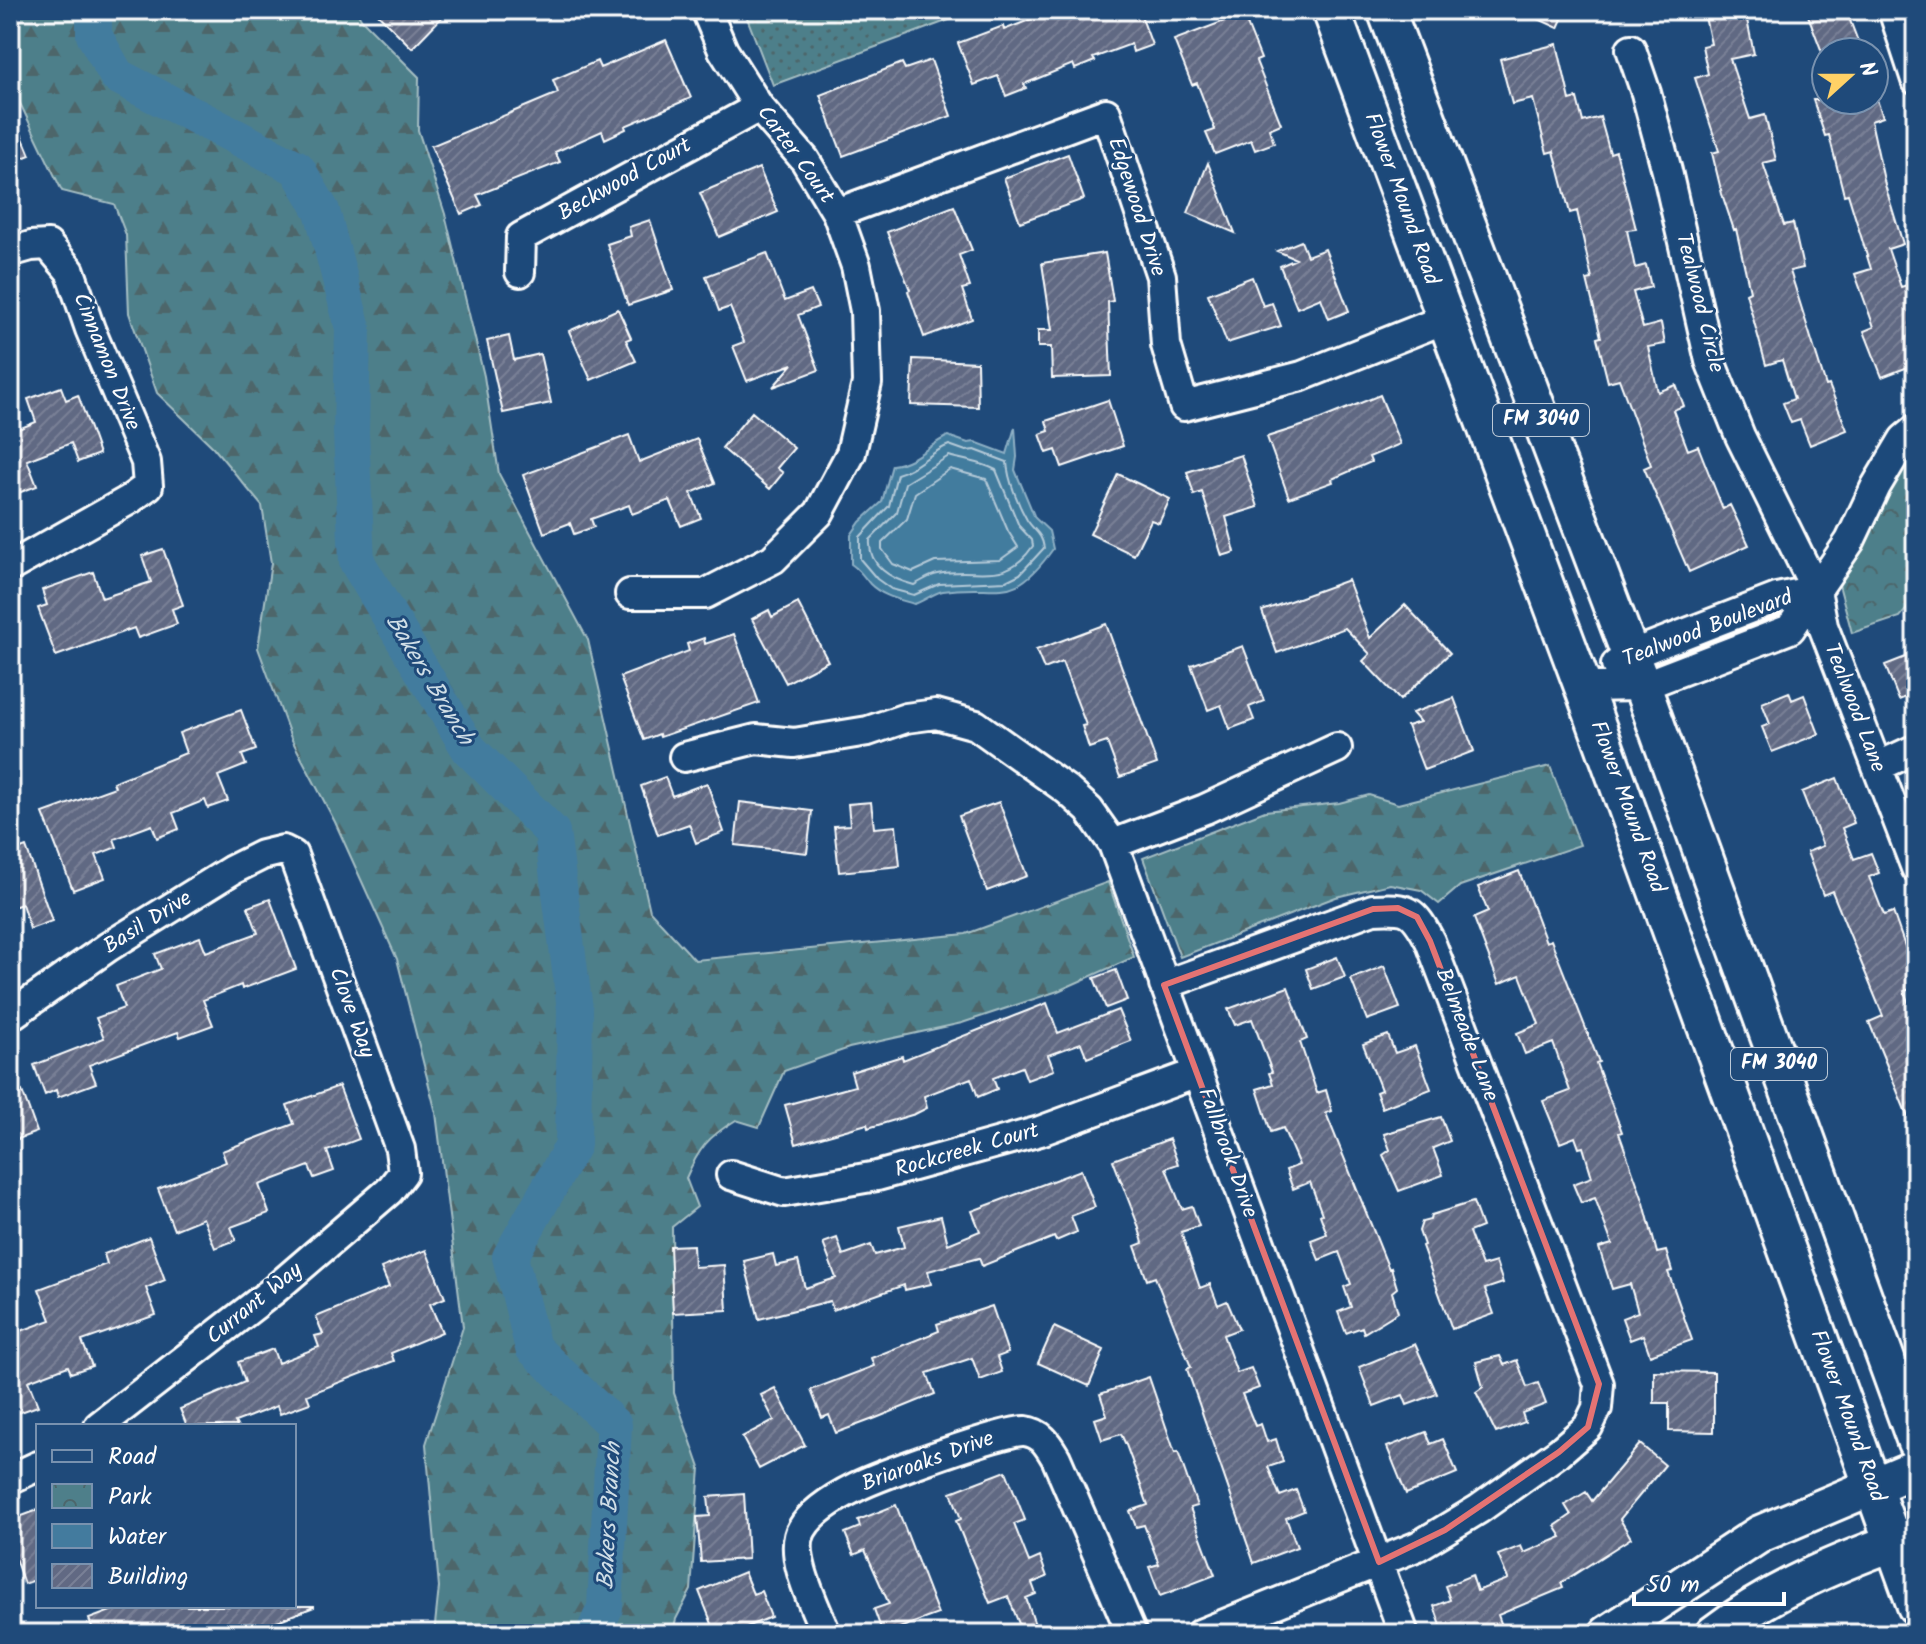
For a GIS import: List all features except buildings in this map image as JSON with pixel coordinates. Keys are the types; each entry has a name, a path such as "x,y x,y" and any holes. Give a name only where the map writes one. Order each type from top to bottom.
{"main road":[{"name":"Flower Mound Road","path":"1331,10 1583,687 1871,1487 1904,1538 1916,1606"},
{"name":"FM 3040","path":"1386,10 1636,671 1916,1442"},
{"path":"1608,1634 1760,1534 1916,1468"},
{"path":"1714,1634 1766,1597 1796,1581 1904,1538"}],"street":[{"name":"Carter Court","path":"630,594 705,594 773,559 819,513 851,453 867,383 865,311 856,266 837,213 805,160 759,107 723,50 706,10"},
{"path":"1893,10 1916,80"},
{"name":"Tealwood Circle","path":"1631,49 1667,171 1710,361 1740,436 1816,590"},
{"name":"Beckwood Court","path":"520,272 521,237 759,107"},
{"name":"Edgewood Drive","path":"837,213 1106,113 1161,276 1166,345 1184,406 1302,376 1445,319"},
{"name":"Cinnamon Drive","path":"10,252 48,245 70,271 90,329 146,462 148,486 129,500 10,567"},
{"name":"Tealwood Boulevard","path":"1583,687 1790,629 1850,541 1876,486 1904,439 1916,429"},
{"name":"Tealwood Lane","path":"1816,590 1823,626 1916,868"},
{"name":"Fallbrook Drive","path":"684,757 756,739 794,743 868,731 906,718 936,714 976,725 1067,790 1089,810 1113,844 1404,1634"},
{"path":"1113,844 1205,809 1337,748"},
{"path":"1877,767 1916,749"},
{"name":"Basil Drive","path":"10,1016 108,947 232,870 262,855 283,850 293,855"},
{"name":"Clove Way","path":"293,855 400,1149 403,1173"},
{"name":"Belmeade Lane","path":"1164,985 1373,909 1398,908 1417,917 1436,955 1599,1384 1597,1408 1588,1427 1559,1452 1479,1509 1418,1546 1379,1562"},
{"name":"Rockcreek Court","path":"731,1175 784,1192 877,1176 1040,1131 1197,1073"},
{"name":"Currant Way","path":"102,1424 274,1290 389,1191 403,1173"},
{"name":"Briaroaks Drive","path":"826,1634 797,1555 802,1529 823,1508 857,1487 997,1436 1024,1430 1043,1437 1056,1458 1132,1634"},
{"path":"10,1479 36,1467"},
{"path":"1200,1634 1379,1562"}],"highlighted area":[{"path":"1398,908 1417,917 1430,941 1599,1384 1588,1427 1559,1452 1445,1530 1379,1562 1164,985 1373,909"}],"green space":[{"path":"10,10 356,10 362,20 419,77 418,130 445,214 484,376 499,474 588,640 650,911 695,960 966,934 1108,882 1134,957 1058,991 962,1023 849,1048 784,1071 759,1127 736,1120 711,1138 695,1159 686,1178 697,1207 672,1227 674,1393 700,1468 691,1590 672,1634 434,1634 439,1587 426,1444 463,1327 436,1113 397,959 335,822 291,738 258,648 271,563 262,506 213,447 157,393 129,313 126,235 114,204 62,191 17,97 10,97"},
{"path":"744,10 976,10 773,85"},
{"path":"1916,447 1916,598 1900,617 1852,633 1838,581 1870,534 1889,490"},
{"path":"1550,766 1580,845 1460,886 1439,904 1421,890 1390,884 1336,897 1180,957 1143,858 1265,811 1339,803 1369,795 1398,804"}],"water":[{"path":"1015,427 1015,470 1035,518 1049,531 1053,549 1039,567 1015,586 943,591 914,604 885,594 870,584 851,564 851,535 882,502 892,465 914,457 948,436 1007,454"}],"waterway":[{"name":"Bakers Branch","path":"94,10 94,35 117,76 297,168 322,211 353,328 351,433 357,562 469,749 552,832 575,1009 573,1145 510,1257 533,1348 614,1425 605,1608 593,1634"}]}
